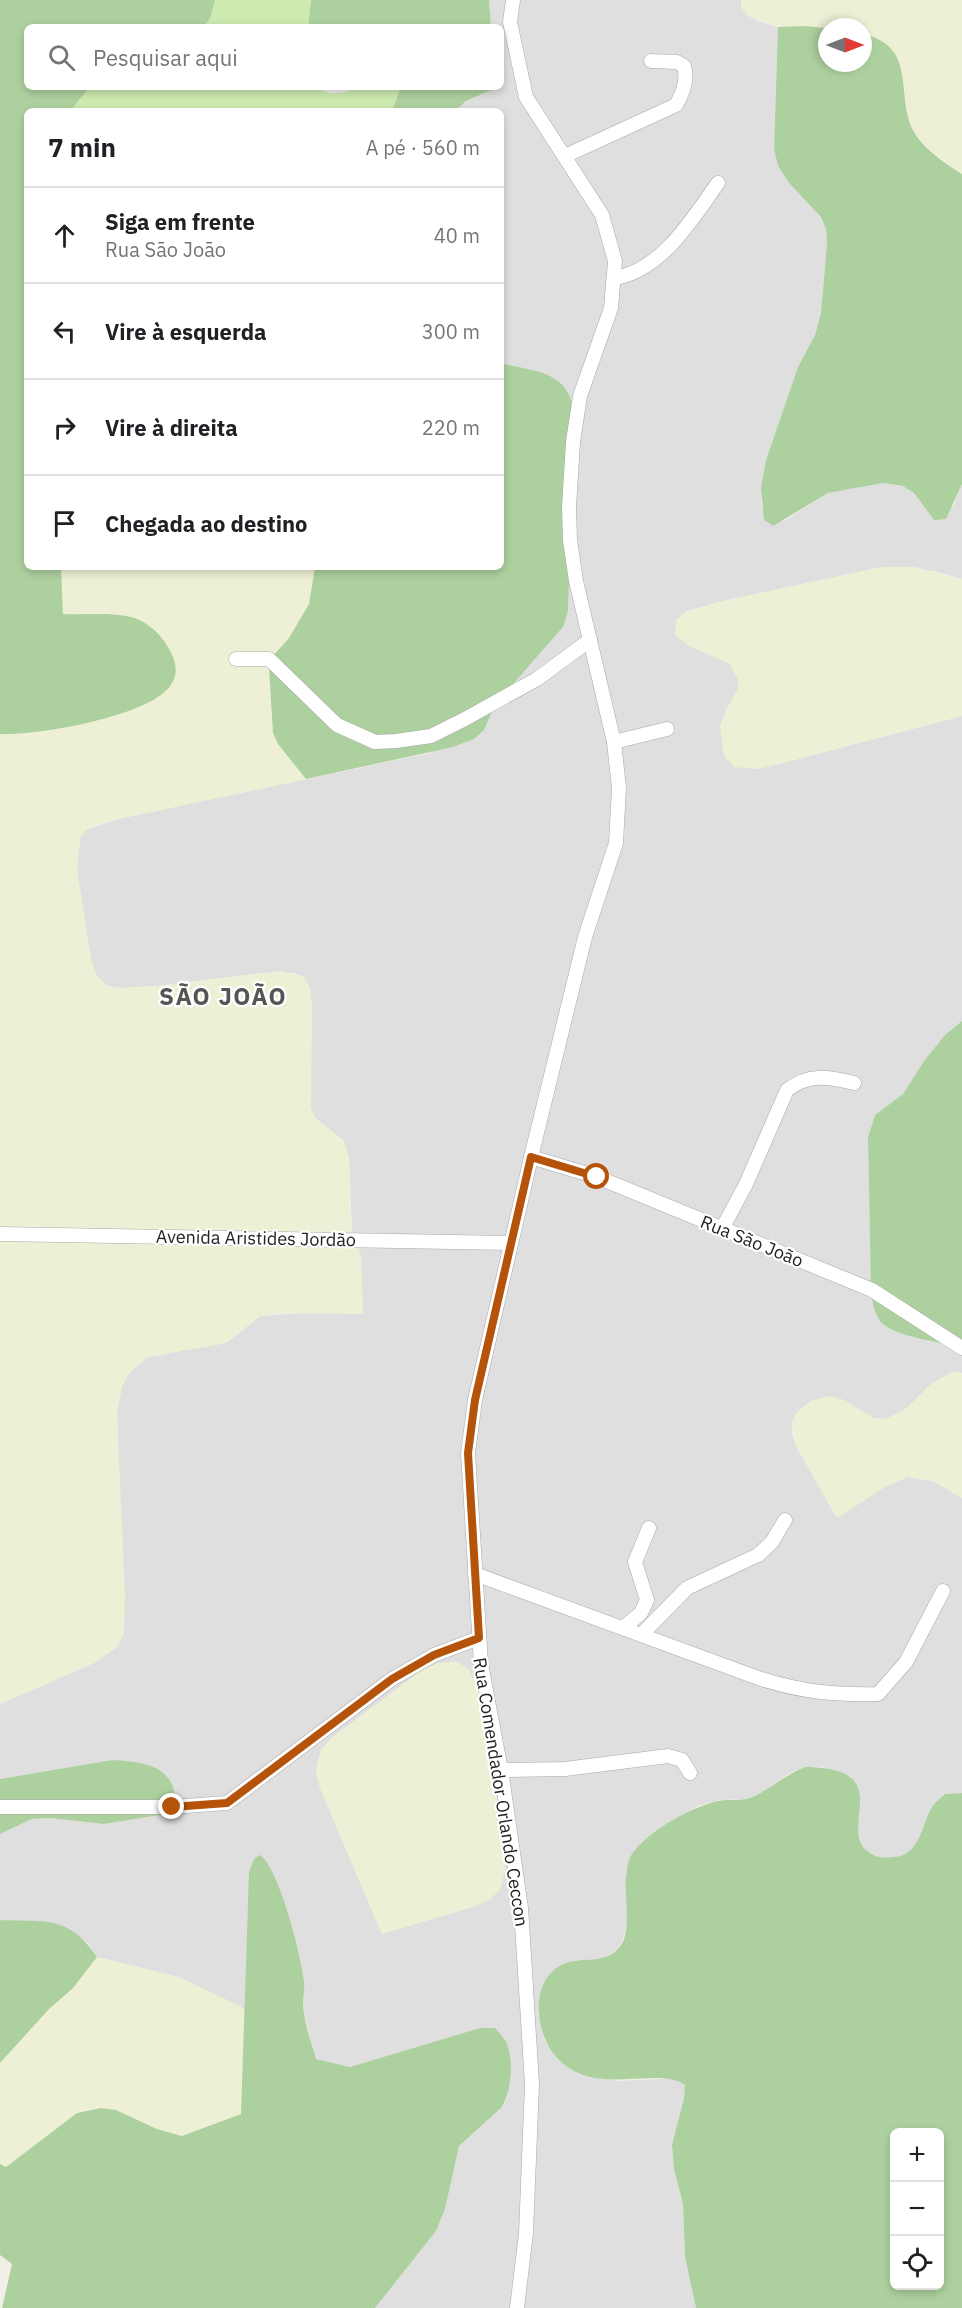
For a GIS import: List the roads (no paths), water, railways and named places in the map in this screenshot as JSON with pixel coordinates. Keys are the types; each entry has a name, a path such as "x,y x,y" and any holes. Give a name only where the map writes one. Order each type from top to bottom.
{"street":[{"name":"Rua Comendador Orlando Ceccon","path":"513,0 510,22 526,97 543,127 565,156 602,215 612,242 615,278 610,308 580,396 573,442 570,540 614,742 619,788 616,843 585,937 531,1157 475,1400 468,1453 480,1664 501,1770 521,1908 533,2088 526,2233 517,2308"},
{"path":"565,156 676,105 682,94 686,73 684,66 677,62 651,61"},
{"path":"615,278 633,275 646,267 692,220 718,183"},
{"path":"236,659 269,659 337,725 375,742 396,741 431,736 465,719 537,679 590,640"},
{"path":"614,742 667,729"},
{"path":"722,1229 746,1184 787,1090 801,1079 818,1076 854,1083"},
{"name":"Rua São João","path":"531,1157 597,1177 872,1290 962,1348"},
{"name":"Avenida Aristides Jordão","path":"0,1234 511,1243"},
{"path":"642,1634 687,1588 758,1555 772,1542 785,1520"},
{"path":"623,1628 641,1613 647,1600 635,1562 649,1528"},
{"path":"475,1574 761,1679 804,1692 878,1694 906,1662 943,1591"},
{"path":"0,1807 172,1807 227,1803 392,1679 434,1655 479,1638"},
{"path":"501,1770 565,1769 668,1756 682,1760 690,1773"}],"district":[{"name":"SÃO JOÃO","path":"223,996"}]}
